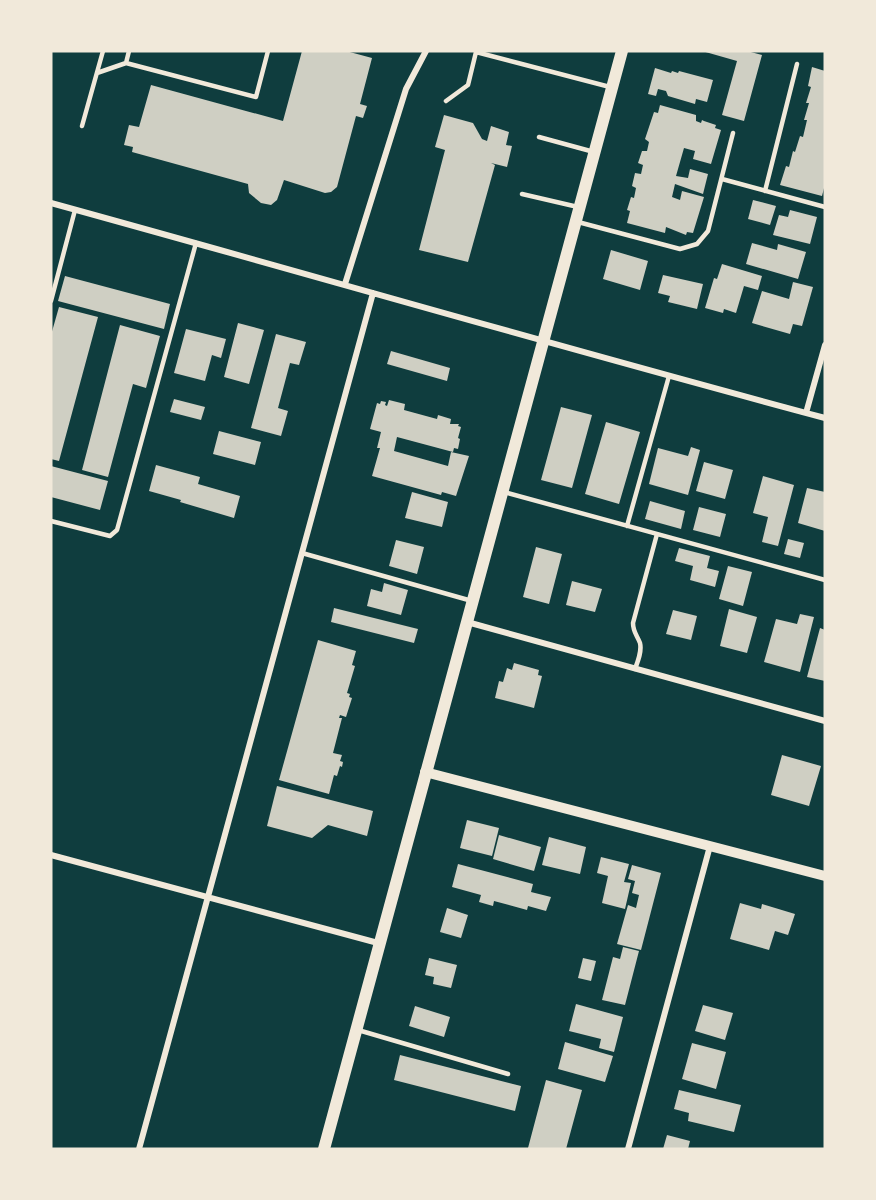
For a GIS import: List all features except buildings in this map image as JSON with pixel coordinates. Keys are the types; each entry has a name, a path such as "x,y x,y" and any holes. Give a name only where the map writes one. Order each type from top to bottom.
{"main road":[{"path":"324,1149 378,943 622,51"}],"street":[{"path":"345,284 406,90 426,51"},
{"path":"51,203 825,418"},
{"path":"139,1149 373,293"},
{"path":"806,413 825,345"},
{"path":"466,622 825,721"},
{"path":"425,772 825,876"},
{"path":"628,1149 710,846"},
{"path":"51,855 378,943"}],"lane":[{"path":"82,126 103,51"},
{"path":"126,63 129,51"},
{"path":"97,73 126,63 256,98 268,51"},
{"path":"446,101 468,85 476,51 612,87"},
{"path":"765,190 797,64"},
{"path":"576,221 680,249 697,244 708,231 733,133"},
{"path":"539,137 594,153"},
{"path":"722,179 825,207"},
{"path":"522,194 579,208"},
{"path":"51,301 75,210"},
{"path":"51,521 110,536 117,530 196,243"},
{"path":"627,526 669,376"},
{"path":"502,492 825,580"},
{"path":"636,669 640,650 639,642 633,633 633,623 657,534"},
{"path":"302,553 472,601"},
{"path":"355,1030 508,1074"}]}
